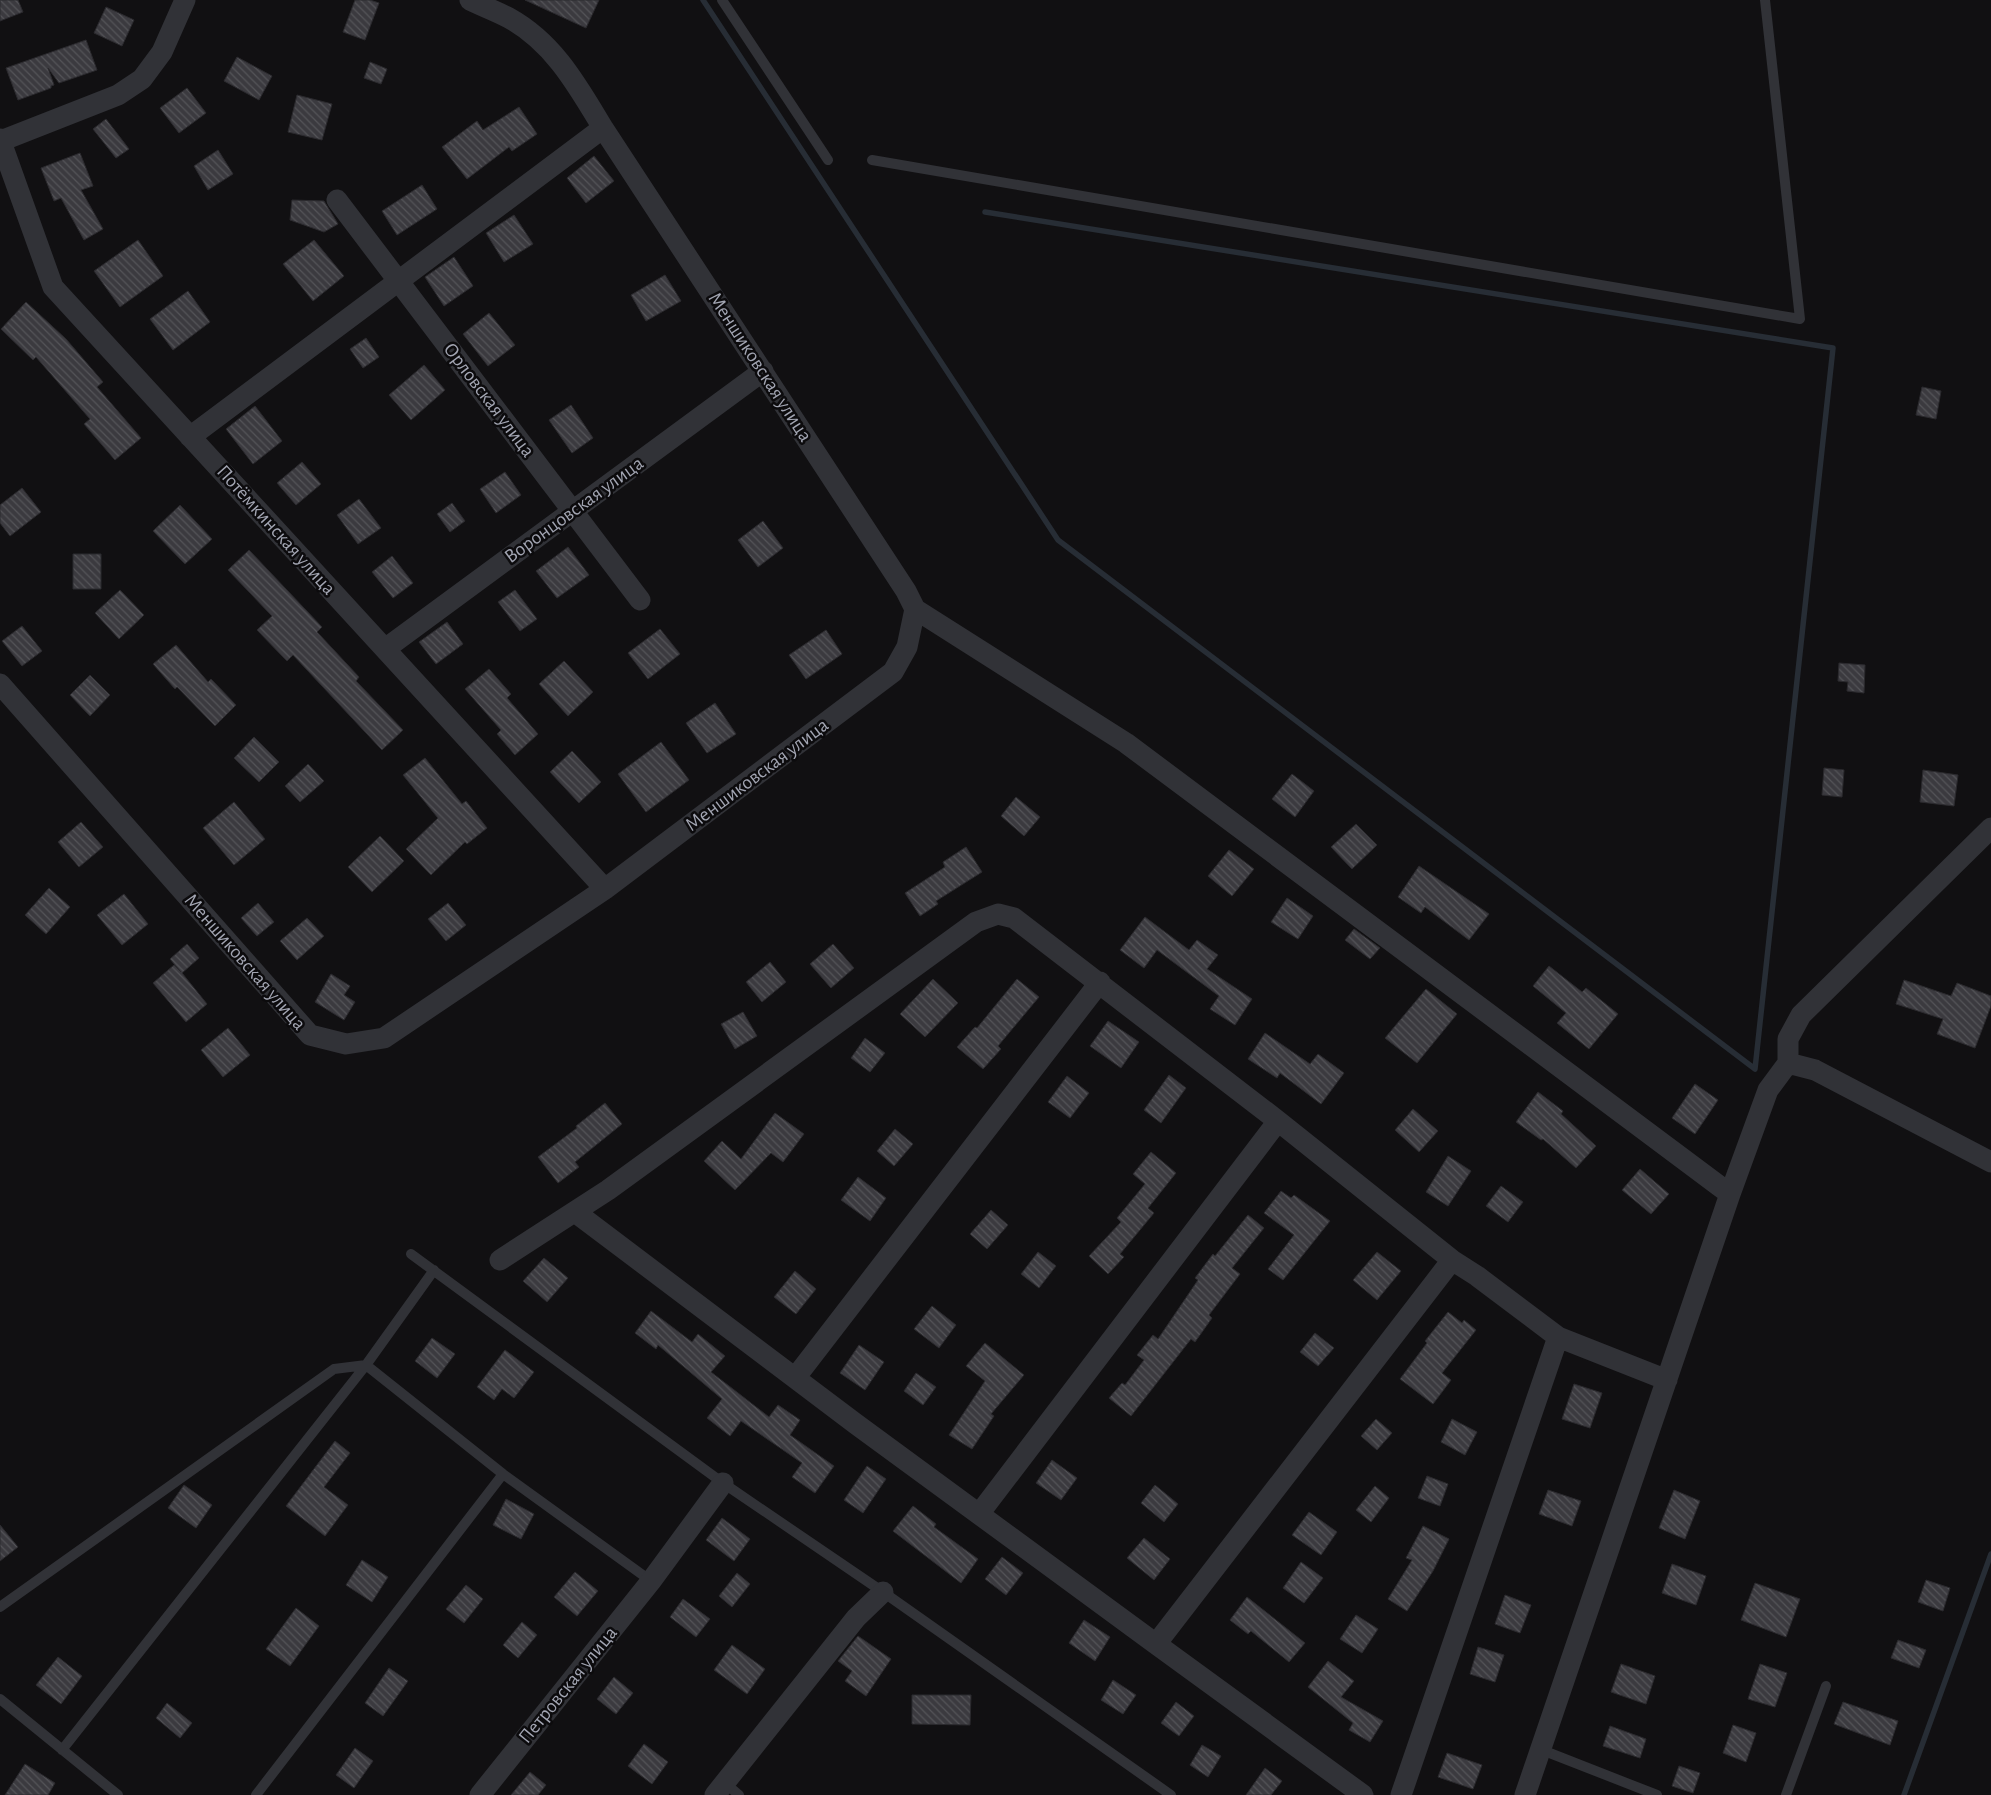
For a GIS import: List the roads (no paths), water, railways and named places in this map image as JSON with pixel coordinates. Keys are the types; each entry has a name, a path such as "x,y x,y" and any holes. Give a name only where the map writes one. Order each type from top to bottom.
{"street":[{"path":"0,140 118,95 142,79 162,52 185,0"},
{"name":"Меншиковская улица","path":"0,684 310,1036 346,1044 384,1038 605,889 892,672 907,647 915,608 906,592 568,72 540,40 509,18 470,0"},
{"path":"190,437 603,128"},
{"name":"Потёмкинская улица","path":"0,140 53,287 605,889"},
{"name":"Орловская улица","path":"337,200 640,600"},
{"name":"Воронцовская улица","path":"385,649 763,372"},
{"path":"915,608 1126,743 1730,1194"},
{"path":"1525,1795 1542,1750 1730,1194 1768,1090 1788,1063 1788,1040 1801,1015 1991,828"},
{"path":"500,1260 616,1184 976,922 998,914 1014,918 1100,982 1452,1260 1478,1276 1558,1337 1667,1380"},
{"path":"795,1378 1100,982"},
{"path":"1788,1063 1815,1070 1991,1162"},
{"path":"979,1514 1278,1121"},
{"path":"575,1212 795,1378 1363,1795"},
{"path":"1156,1644 1452,1260"},
{"path":"1401,1795 1558,1337"},
{"name":"Петровская улица","path":"480,1795 653,1578 723,1482"},
{"path":"726,1791 856,1618 883,1592"}],"lane":[{"path":"722,0 828,160"},
{"path":"872,160 1800,319 1765,0"},
{"path":"412,1254 723,1482 1171,1795"},
{"path":"62,1750 366,1365 434,1270"},
{"path":"0,1607 334,1369 366,1365 503,1474 653,1578"},
{"path":"256,1795 503,1474"},
{"path":"1786,1795 1826,1686"},
{"path":"0,1699 118,1795"},
{"path":"1542,1750 1657,1795"}],"waterway":[{"path":"703,0 1058,540 1755,1069 1833,348 985,212"},
{"path":"1904,1795 1991,1554"}]}
